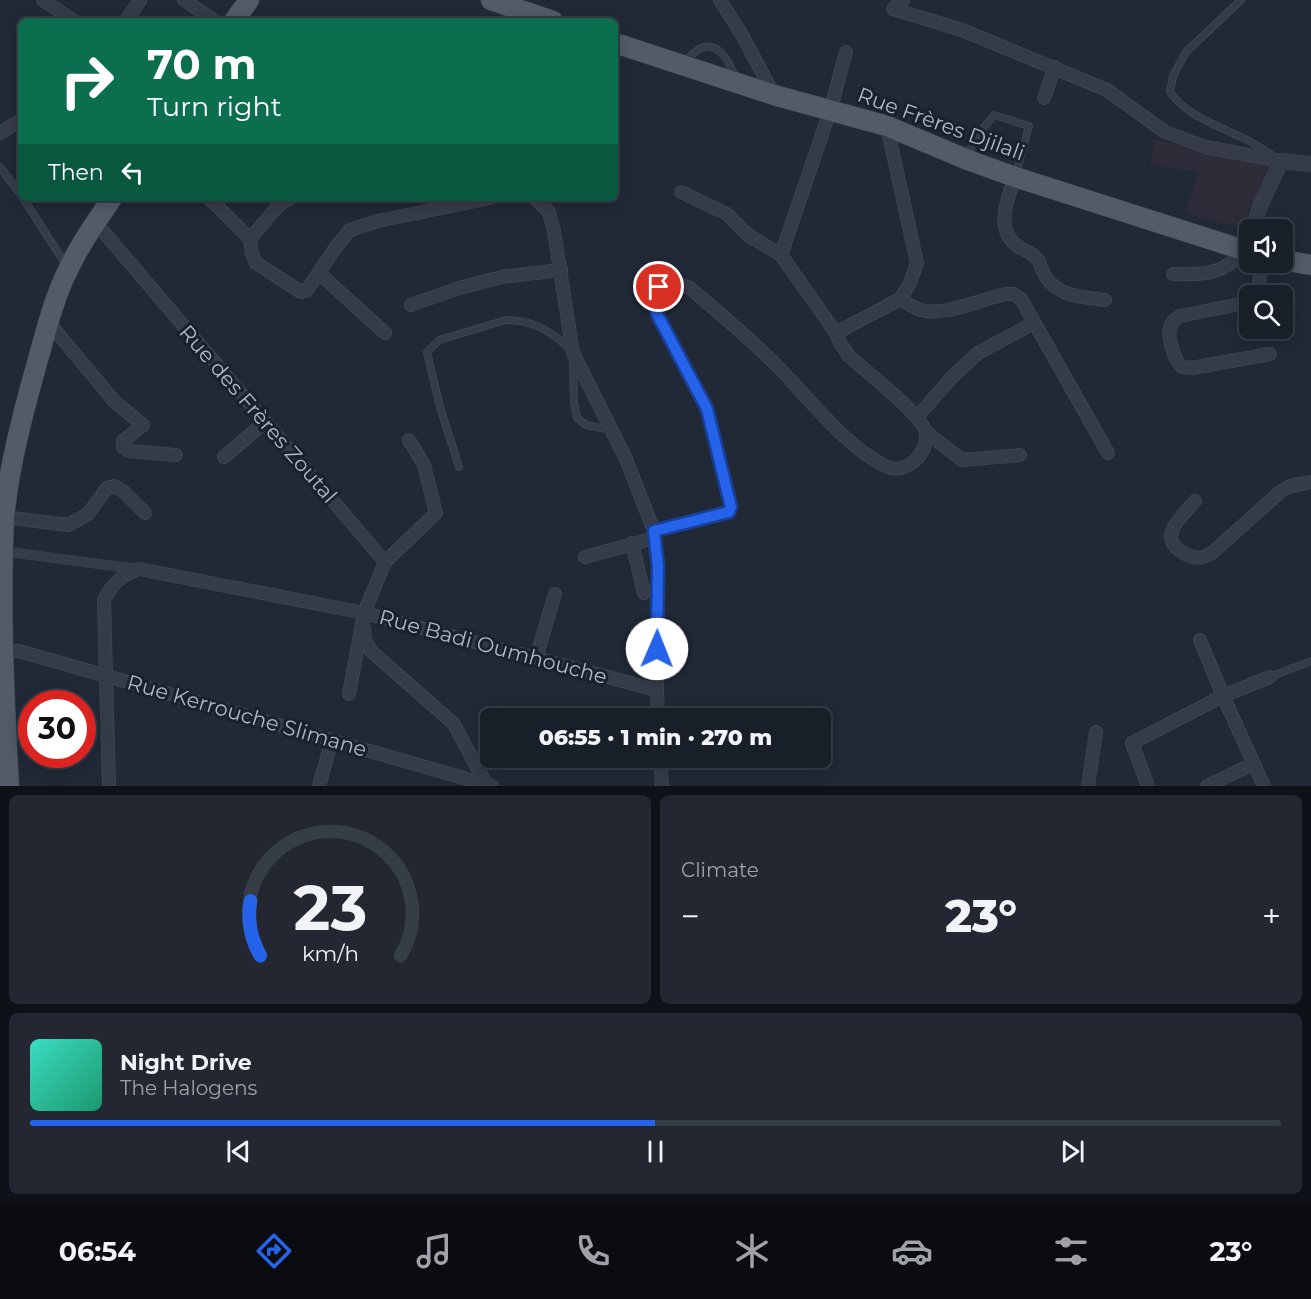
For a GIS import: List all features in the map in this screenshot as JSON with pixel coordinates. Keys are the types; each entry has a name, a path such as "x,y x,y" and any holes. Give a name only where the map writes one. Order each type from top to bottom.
{"main road":[{"path":"496,1 544,18"},
{"name":"Rue Frères Djilali","path":"618,44 774,95 887,126 1015,177 1239,244"},
{"path":"9,786 1,652 1,551 12,468 27,398 68,268 110,201"},
{"path":"1293,263 1311,265"}],"street":[{"path":"43,0 70,18"},
{"path":"128,18 140,0"},
{"path":"184,0 211,18"},
{"path":"720,0 741,33 774,95"},
{"path":"903,0 893,9 962,30 1107,90 1165,132 1206,147 1281,161 1311,164"},
{"path":"781,255 830,111 846,52"},
{"path":"1044,98 1055,67"},
{"path":"0,132 18,122"},
{"path":"836,333 900,298 910,283 917,263 887,126"},
{"path":"1256,219 1281,161"},
{"path":"1015,177 1005,209 1005,226 1013,243 1037,259 1045,277 1054,287 1072,296 1105,300"},
{"path":"681,192 727,214 748,235 781,255 836,333 849,356 917,417 926,432 962,460 1020,455"},
{"path":"212,201 250,239 256,263 301,292 307,290 350,230 378,221 475,201"},
{"path":"250,239 278,206 286,201"},
{"path":"538,201 549,212 554,231 573,353 626,459 655,535 658,566 658,708"},
{"name":"Rue des Frères Zoutal","path":"96,223 385,562"},
{"path":"1173,274 1219,271 1239,257"},
{"path":"411,305 459,288 502,277 561,270"},
{"path":"319,273 385,333"},
{"path":"585,557 729,512 731,507 707,409 657,314 653,298 659,287 675,283 690,288 777,366 837,428 869,457 888,468 901,469 915,462 925,444 926,432"},
{"path":"900,298 920,310 929,311 942,311 1005,294 1013,294 1021,299 1108,453"},
{"path":"1239,304 1180,316 1172,322 1169,331 1176,360 1182,367 1192,368 1270,354"},
{"path":"49,323 115,402 143,425 123,441 123,447 129,451 176,455"},
{"path":"917,417 953,376 978,353 1034,323"},
{"path":"224,457 265,422"},
{"path":"349,694 364,612 385,562 436,513 424,465 409,440"},
{"path":"1195,501 1170,535 1172,543 1179,550 1188,556 1203,557 1212,553 1280,492 1290,486 1311,482"},
{"path":"4,517 68,525 87,514 107,488 114,486 123,491 145,513"},
{"path":"632,543 644,593"},
{"path":"1,551 139,569"},
{"path":"109,786 104,600 112,585 123,574 139,569"},
{"name":"Rue Badi Oumhouche","path":"139,569 364,612 657,690"},
{"path":"536,658 555,594"},
{"path":"364,612 365,640 371,651 454,724 488,786"},
{"path":"1200,640 1264,786"},
{"name":"Rue Kerrouche Slimane","path":"1,652 19,651 488,786"},
{"path":"1148,786 1132,744 1223,696 1270,677"},
{"path":"1088,786 1096,732"},
{"path":"319,786 332,740"},
{"path":"1207,786 1253,764"},
{"path":"661,768 662,786"}],"lane":[{"path":"1241,0 1186,52 1173,76 1170,93 1178,103 1218,127 1243,137 1281,161"},
{"path":"968,160 973,141 994,114 1029,126 1015,177"},
{"path":"0,167 18,191"},
{"path":"25,201 68,268"},
{"path":"459,468 440,407 427,352 439,340 506,320 531,323 551,333 573,353 574,402 577,418 586,425 612,430"},
{"path":"1270,677 1311,661"}],"shaded area":[{"path":"1155,140 1270,162 1246,219 1239,219 1239,227 1185,213 1199,172 1150,164"}],"route":[{"path":"657,649 658,566 654,531 729,512 731,507 707,409 657,314 653,298 659,287"}]}
